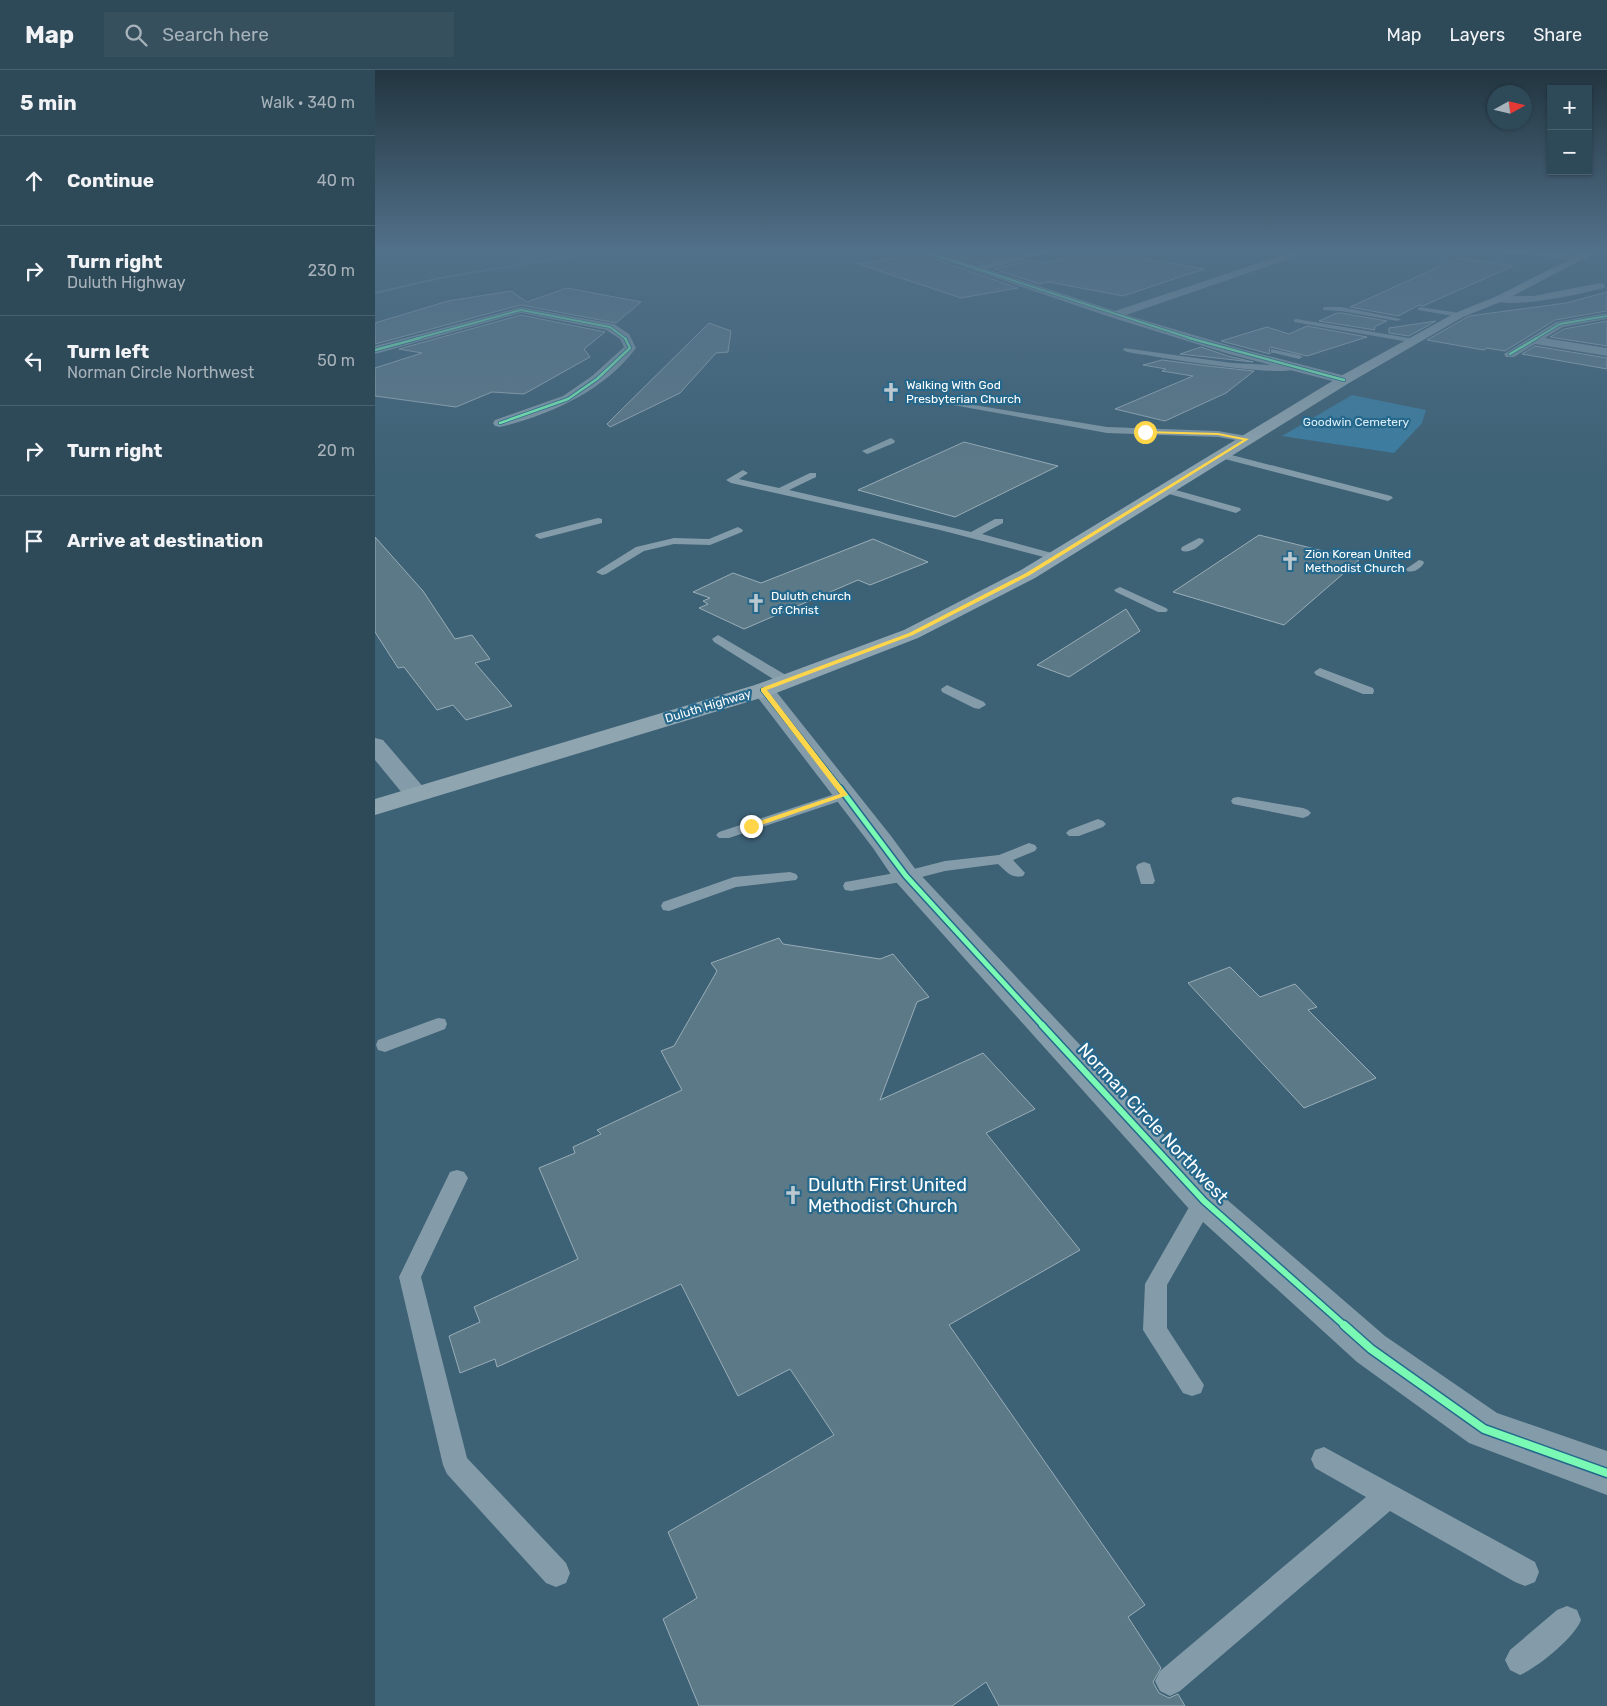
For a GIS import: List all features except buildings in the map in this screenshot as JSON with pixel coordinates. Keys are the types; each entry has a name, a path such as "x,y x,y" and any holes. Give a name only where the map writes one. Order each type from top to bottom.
{"main road":[{"name":"Duluth Highway","path":"375,807 774,686 911,634 1028,574 1344,380 1445,323"}],"street":[{"path":"375,350 472,323"},
{"path":"500,423 568,400 597,379 629,348 625,337 610,328 587,323"},
{"path":"1142,323 1263,360 1297,363 1344,380"},
{"path":"1510,354 1565,323"},
{"path":"1561,324 1598,330"},
{"path":"1533,340 1607,352"},
{"name":"Norman Circle Northwest","path":"774,686 844,795 882,842 906,876 1204,1202 1371,1349 1484,1429 1607,1473"},
{"path":"375,745 416,794"}],"lane":[{"path":"1310,323 1415,341"},
{"path":"1127,350 1273,369 1297,363"},
{"path":"1273,350 1286,354 1297,363"},
{"path":"1263,360 1286,354"},
{"path":"953,403 1107,430 1218,434 1247,439"},
{"path":"867,451 891,441"},
{"path":"1220,455 1388,498"},
{"path":"743,473 731,480 973,535 1055,557"},
{"path":"780,491 813,475"},
{"path":"1165,490 1239,514"},
{"path":"541,536 598,521"},
{"path":"973,535 999,521"},
{"path":"603,572 640,549 675,541 710,542 738,530"},
{"path":"1186,549 1199,541"},
{"path":"1121,590 1162,610"},
{"path":"718,638 774,686"},
{"path":"1320,672 1368,691"},
{"path":"947,690 979,704"},
{"path":"725,835 844,795"},
{"path":"1238,801 1303,813"},
{"path":"1074,832 1098,824"},
{"path":"851,886 906,876 945,866 1002,859 1029,848"},
{"path":"1002,859 1017,873"},
{"path":"669,906 734,882 790,877"},
{"path":"385,1045 438,1024"},
{"path":"457,1178 410,1277 453,1456 456,1465 555,1573"},
{"path":"1192,1385 1155,1330 1156,1284 1204,1202"},
{"path":"1324,1459 1525,1572"},
{"path":"1170,1681 1388,1495"},
{"path":"1520,1660 1567,1620"}],"green space":[{"name":"Goodwin Cemetery","path":"1352,395 1426,410 1422,423 1394,453 1282,436"}],"cycle path":[{"path":"375,350 472,323"},
{"path":"500,423 568,399 597,379 630,348 625,337 610,327 591,323"},
{"path":"1142,323 1234,351 1344,380"},
{"path":"1510,354 1564,323"},
{"path":"763,690 882,842 906,876 1204,1201 1371,1349 1484,1429 1607,1473"}],"place":[{"name":"Walking With God Presbyterian Church","path":"891,392"},
{"name":"Zion Korean United Methodist Church","path":"1290,561"},
{"name":"Duluth church of Christ","path":"756,603"},
{"name":"Duluth First United Methodist Church","path":"793,1195"}],"route":[{"path":"751,826 844,795 763,690 911,634 1028,574 1247,439 1218,434 1145,432"}]}
